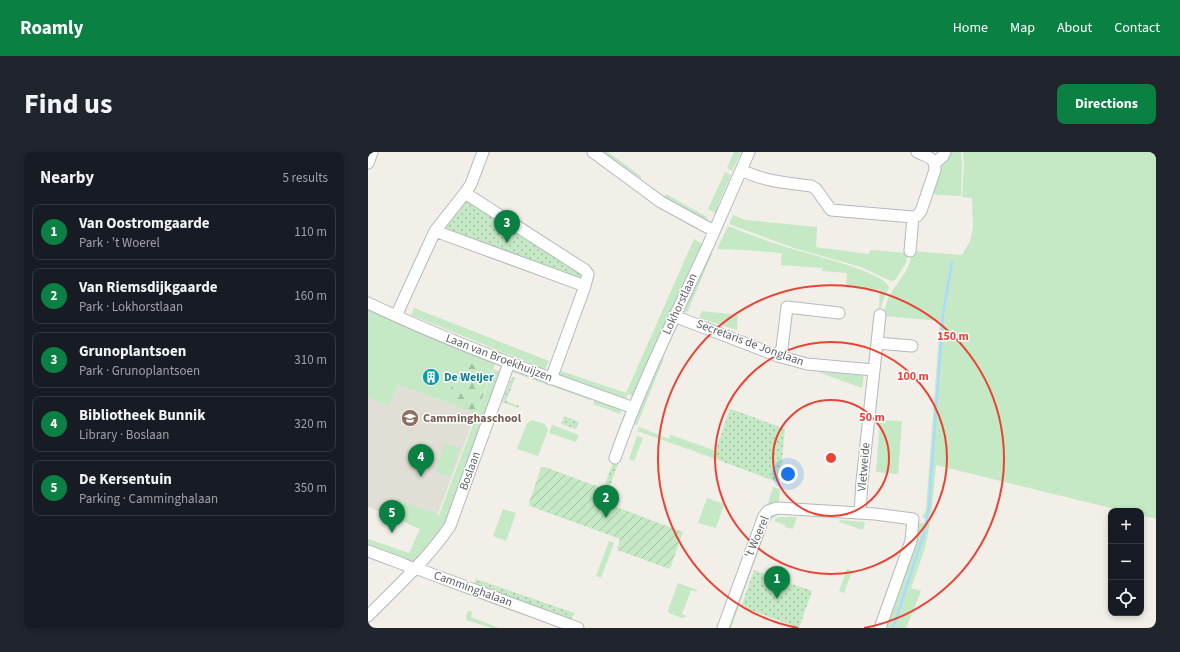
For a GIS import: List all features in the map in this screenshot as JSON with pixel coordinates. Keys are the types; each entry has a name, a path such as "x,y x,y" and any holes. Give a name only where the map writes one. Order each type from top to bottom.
{"street":[{"path":"368,163 372,152"},
{"path":"396,316 435,231 471,184 483,152"},
{"path":"593,152 661,202 714,231"},
{"name":"Lokhorstlaan","path":"615,458 634,408 674,316 749,152"},
{"path":"741,170 754,176 775,182 811,186 816,189 831,210 913,217 917,216 921,211 935,170 935,163 932,159 917,152"},
{"path":"935,163 943,156 945,152"},
{"path":"465,193 585,270 588,274 551,379"},
{"path":"910,250 913,217"},
{"path":"435,231 585,286"},
{"name":"Laan van Broekhuijzen","path":"368,303 439,335 509,363 634,408"},
{"path":"778,356 782,348 787,307 839,313"},
{"name":"Vletweide","path":"860,513 862,481 880,315"},
{"name":"Secretaris de Jonglaan","path":"674,316 778,356 807,364 874,370"},
{"path":"877,343 912,346"},
{"name":"Boslaan","path":"368,616 414,569 443,537 450,526 509,363"},
{"name":"'t Woerel","path":"723,628 764,516 768,511 777,508 860,513"},
{"path":"860,513 913,519 911,541 880,628"},
{"name":"Camminghalaan","path":"368,551 578,628"}],"shaded area":[{"path":"462,359 492,371 434,524 420,528 368,507 368,398 389,406 398,385 446,402"}],"green space":[{"path":"600,152 608,152 642,177 640,178 615,160 612,161"},
{"path":"734,152 741,152 732,171 727,168"},
{"path":"948,152 961,152 961,196 938,195 932,193 941,163"},
{"path":"963,152 1156,152 1156,519 1144,516 1144,508 1111,508 936,465 931,519 922,518 926,509 940,321 884,316 887,301 908,267 913,251 962,255 970,241 973,228 972,198 962,197 964,165"},
{"path":"725,172 731,175 718,205 719,209 717,214 708,209"},
{"path":"666,194 707,217 706,221 663,198"},
{"path":"466,200 583,273 581,280 444,231 443,224"},
{"path":"733,215 745,220 817,227 816,247 869,254 870,250 908,253 906,263 895,280 891,281 861,267 794,248 729,224"},
{"path":"728,226 776,244 859,269 885,282 889,288 880,310 880,289 846,287 847,273 822,271 822,268 781,265 782,253 717,249"},
{"path":"694,239 703,244 697,253 637,386 638,389 634,397 628,394 625,401 559,377 561,371 626,393"},
{"path":"710,253 712,254 687,313 684,312"},
{"path":"368,308 496,362 493,369 501,372 443,528 415,563 368,547 368,539 409,553 420,529 393,517 399,500 439,515 493,371 462,359 446,402 398,385 389,406 368,398"},
{"path":"414,308 549,361 545,369 411,315"},
{"path":"702,311 738,315 737,330 699,318"},
{"path":"660,357 664,358 637,425 633,424"},
{"path":"462,359 492,371 477,413 446,402"},
{"path":"513,369 592,397 590,400 512,372"},
{"path":"818,372 861,375 864,377 862,388"},
{"path":"512,377 515,378 506,401 519,406 518,408 502,402"},
{"path":"595,399 622,409 620,414 593,404"},
{"path":"731,409 785,429 780,479 777,482 713,458"},
{"path":"564,416 579,422 576,429 561,424"},
{"path":"532,420 545,424 548,430 538,456 517,449 527,423"},
{"path":"880,420 902,421 898,474 876,472"},
{"path":"552,425 579,435 576,442 549,433"},
{"path":"639,427 669,439 671,435 716,451 713,458 637,431"},
{"path":"637,436 643,438 634,461 629,459"},
{"path":"445,443 460,448 450,477 435,471"},
{"path":"613,463 618,464 605,499 600,497"},
{"path":"545,467 599,487 595,499 683,532 670,569 617,550 620,539 530,506 529,503 541,468"},
{"path":"773,487 780,489 779,501 767,506"},
{"path":"707,498 724,504 716,528 698,523"},
{"path":"503,509 516,513 506,541 493,536"},
{"path":"777,512 784,513 774,517 768,524 731,628 729,628 766,523 773,514"},
{"path":"797,517 793,529 785,527 785,525 774,521 776,518"},
{"path":"839,520 865,522 863,530 840,522"},
{"path":"918,523 930,523 925,548 911,588 921,591 906,628 883,628"},
{"path":"609,541 614,543 601,578 596,576"},
{"path":"847,569 852,571 844,593 839,591"},
{"path":"754,570 812,591 799,628 741,607"},
{"path":"476,579 574,613 570,623 472,589"},
{"path":"678,583 697,590 696,592 691,590 682,614 687,616 682,618 669,613 668,610"},
{"path":"467,612 472,612 471,617 499,628 492,628 466,620"}],"waterway":[{"path":"893,628 924,533 929,506 943,314 952,262"}],"place":[{"name":"Grunoplantsoen","path":"507,243"},
{"name":"De Weijer","path":"431,377"},
{"name":"Camminghaschool","path":"410,418"},
{"name":"Bibliotheek Bunnik","path":"421,477"},
{"name":"Van Riemsdijkgaarde","path":"606,518"},
{"name":"De Kersentuin","path":"392,533"},
{"name":"Van Oostromgaarde","path":"777,599"}]}
